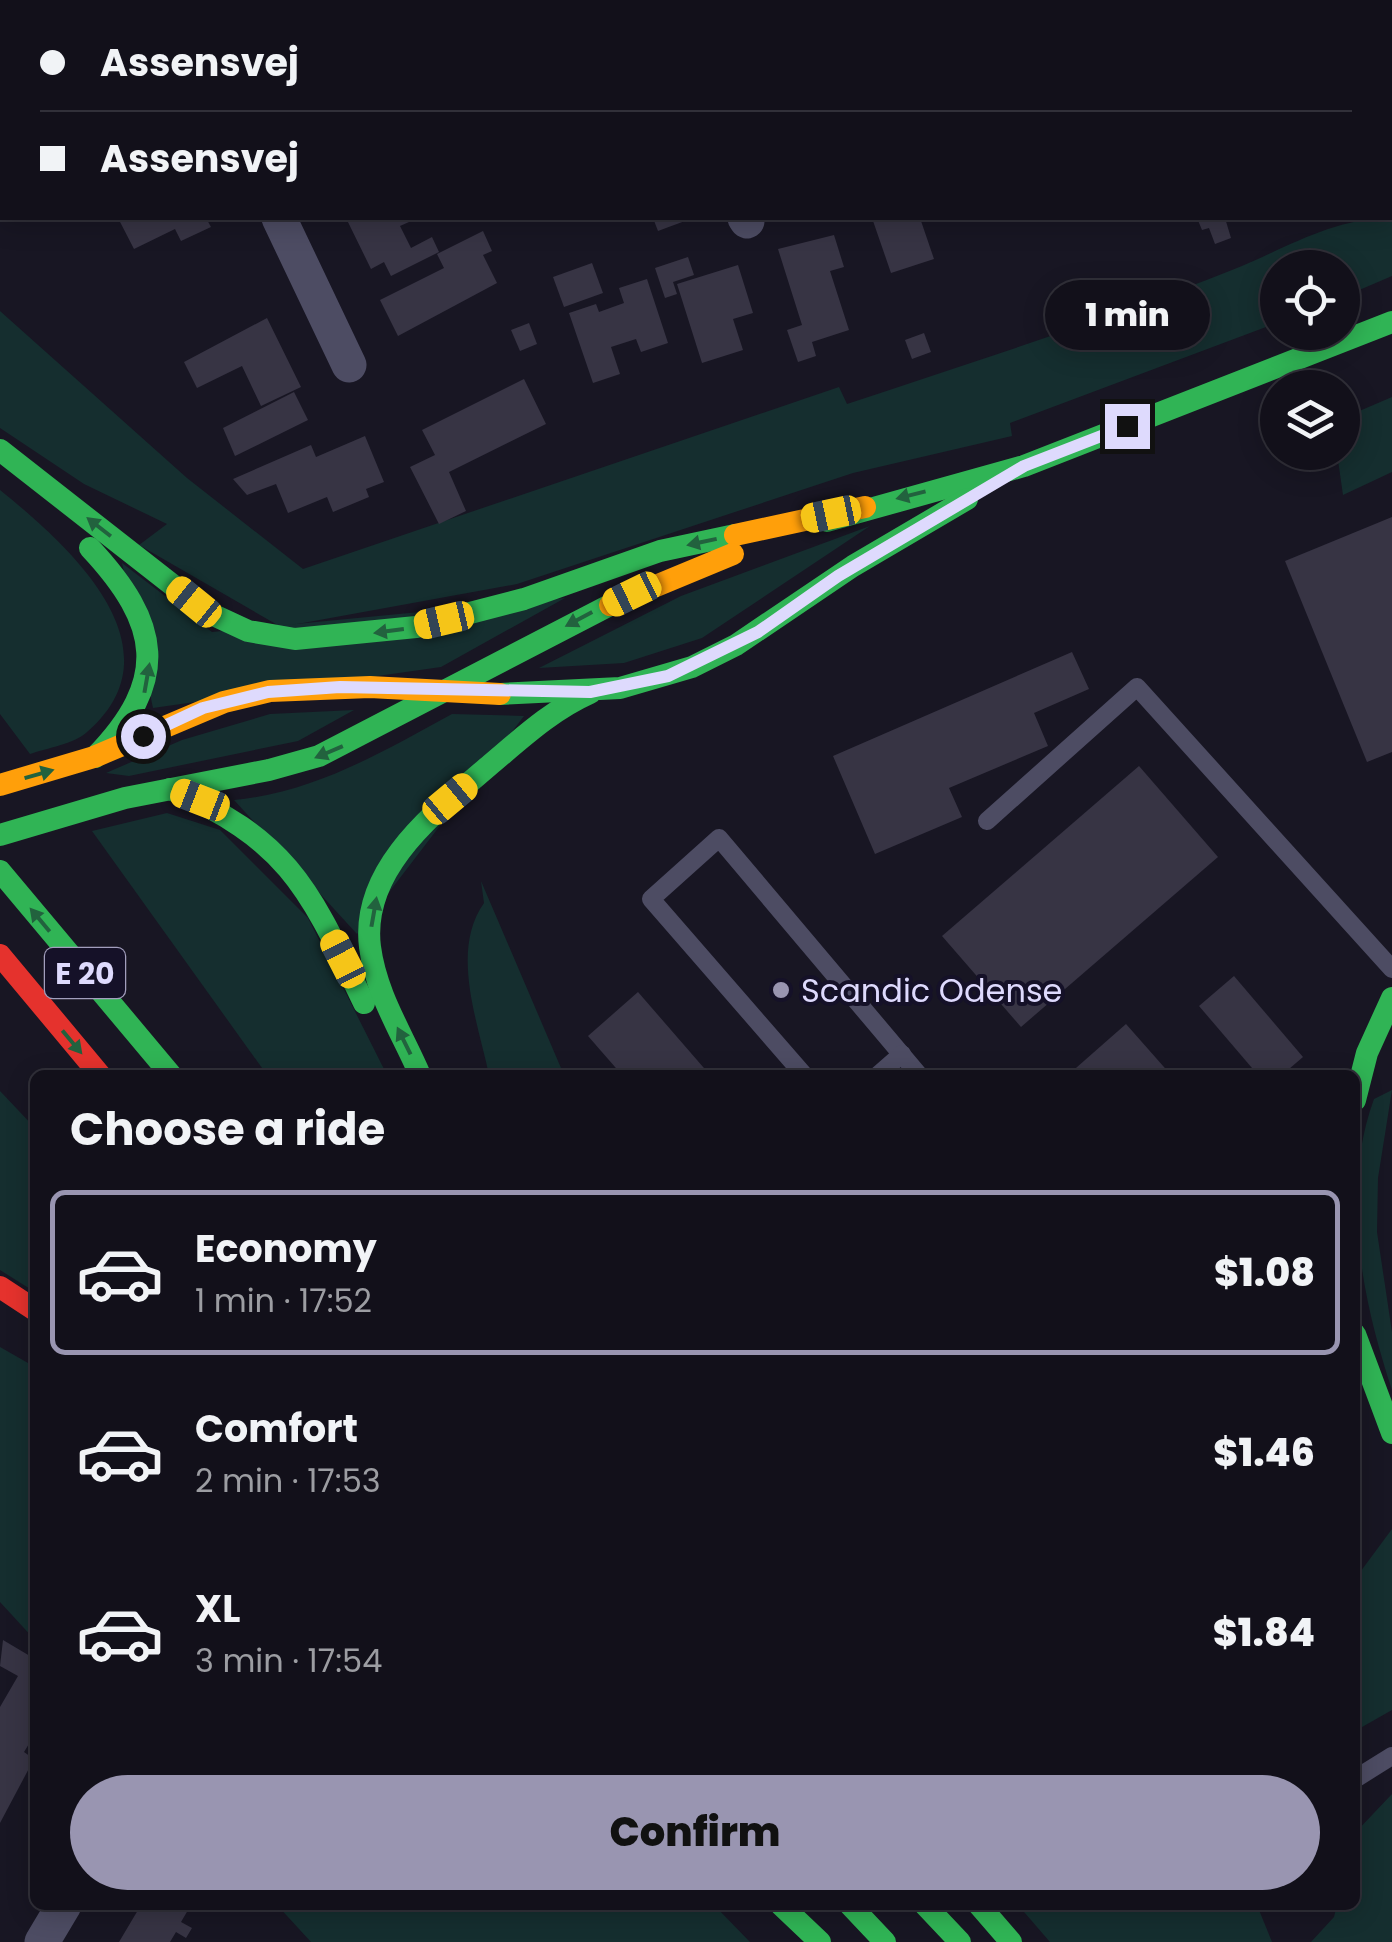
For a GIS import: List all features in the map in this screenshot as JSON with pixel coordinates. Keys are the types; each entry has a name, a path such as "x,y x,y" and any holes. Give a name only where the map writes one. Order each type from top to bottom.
{"main road":[{"path":"0,450 207,612 248,631 294,639 416,627 524,598 660,551 865,507 1024,466 1392,322"},
{"path":"0,785 86,760 203,708 268,692 340,687 590,692 668,676 713,658 886,546 1024,466"},
{"path":"0,474 98,555 121,582 146,623 151,669 145,694 115,739 86,760"},
{"path":"0,834 170,788 264,775 306,762 632,594 865,507"},
{"path":"418,1070 374,973 371,936 380,886 402,846 426,819 546,716 590,692"},
{"path":"170,788 230,815 278,850 315,903 398,1070"},
{"name":"E 20","path":"0,871 167,1070"},
{"name":"E 20","path":"0,955 96,1070"},
{"path":"1360,1080 1367,1053 1392,998"},
{"path":"0,1287 30,1309"},
{"path":"0,1295 30,1310"},
{"path":"1360,1347 1392,1433"},
{"path":"787,1910 820,1942"},
{"path":"855,1910 885,1942"},
{"path":"930,1910 960,1942"},
{"path":"984,1910 1011,1942"}],"street":[{"path":"280,220 349,365"},
{"path":"42,1942 61,1910"}],"lane":[{"path":"987,821 1137,687 1392,969"},
{"path":"800,1070 650,899 719,838 915,1070"},
{"path":"884,1070 902,1054"},
{"path":"1360,1776 1392,1756"}],"green space":[{"path":"1392,220 1392,276 1360,290 1360,250 1277,250 1348,223"},
{"path":"1260,258 1260,329 1010,423 1012,436 853,473 517,584 281,627 139,545 167,524 84,484 0,428 0,311 187,478 303,569 839,387 847,404 1185,288"},
{"path":"1392,397 1392,472 1343,495 1339,470 1360,470 1360,411"},
{"path":"0,490 56,539 105,600 120,633 124,666 114,700 87,732 68,743 30,754 0,714"},
{"path":"870,526 702,638 624,663 539,668 681,596"},
{"path":"122,563 212,632 565,598 441,667 153,708"},
{"path":"354,710 298,741 129,776 106,773 182,740 270,714"},
{"path":"452,714 524,716 357,934 234,800 293,789 321,779"},
{"path":"167,813 220,830 308,918 384,1070 263,1070 92,831"},
{"path":"481,881 562,1070 488,1070 468,965 474,922 484,903"},
{"path":"1392,1090 1378,1178 1377,1232 1392,1332 1392,1390 1372,1319 1360,1252 1360,1159 1374,1099"},
{"path":"0,1091 30,1123 30,1289 0,1270"},
{"path":"0,1347 30,1364 30,1635 0,1602"},
{"path":"1392,1529 1392,1710 1360,1728 1360,1572"},
{"path":"1392,1794 1392,1942 1311,1942 1336,1910 1360,1910 1360,1828"},
{"path":"282,1910 719,1910 750,1942 311,1942"},
{"path":"1022,1910 1259,1910 1272,1942 1050,1942"}],"building":[{"path":"119,220 207,220 211,227 181,241 175,229 134,249"},
{"path":"347,220 414,220 400,226 411,248 432,237 439,252 391,276 384,262 371,269"},
{"path":"654,220 688,220 658,231"},
{"path":"873,220 921,220 934,259 891,273"},
{"path":"1198,220 1226,220 1231,238 1215,244 1209,228 1202,230"},
{"path":"483,231 492,251 483,255 497,283 398,336 380,300 444,268 437,254"},
{"path":"834,235 844,267 830,271 849,330 812,342 816,356 798,362 787,330 802,325 778,249"},
{"path":"688,257 694,275 673,282 677,294 665,298 655,268"},
{"path":"592,263 603,293 564,307 553,277"},
{"path":"738,265 753,313 733,319 743,350 702,363 677,284"},
{"path":"647,279 668,343 641,352 636,339 611,347 620,374 593,383 569,313 596,304 599,312 624,303 619,288"},
{"path":"267,318 301,387 261,406 242,366 197,388 184,362"},
{"path":"529,323 537,344 520,351 511,330"},
{"path":"924,333 931,352 912,359 905,340"},
{"path":"524,379 546,424 449,472 466,511 439,524 410,467 435,455 422,430"},
{"path":"294,392 308,420 235,456 223,428"},
{"path":"365,436 384,482 366,489 369,497 333,512 327,497 288,513 276,484 247,495 233,479 311,445 316,457"},
{"path":"1392,517 1392,752 1367,762 1285,561"},
{"path":"1072,652 1089,689 1034,713 1048,746 949,788 962,817 875,854 833,756"},
{"path":"1139,766 1218,857 1021,1027 942,936"},
{"path":"1234,976 1303,1057 1288,1070 1254,1070 1199,1006"},
{"path":"638,992 706,1070 618,1070 588,1036"},
{"path":"1126,1024 1167,1070 1074,1070"},
{"path":"3,1640 30,1656 30,1742 24,1752 30,1756 30,1767 0,1823 0,1707 18,1676 0,1666"},
{"path":"138,1910 188,1910 181,1922 192,1928 186,1938 176,1932 170,1942 119,1942"}],"traffic: fast":[{"path":"827,521 1024,466 1392,322"},
{"path":"0,450 207,612 248,631 295,639 416,627 524,599 660,551 735,535"},
{"path":"500,694 620,688 692,667 736,645 853,566 967,499"},
{"path":"90,548 131,602 143,627 147,652 145,677 136,703 95,757"},
{"path":"0,835 125,798 269,770 319,756 610,605"},
{"path":"418,1070 373,964 370,918 377,891 407,843 448,801 538,725 590,693"},
{"path":"170,789 243,828 292,873 328,929 364,1003"},
{"path":"0,871 167,1070"},
{"path":"1360,1080 1367,1053 1392,998"},
{"path":"1360,1347 1392,1433"},
{"path":"786,1910 820,1942"},
{"path":"855,1910 885,1942"},
{"path":"930,1910 960,1942"},
{"path":"983,1910 1011,1942"}],"traffic: slow":[{"path":"735,535 865,507"},
{"path":"610,605 733,554"},
{"path":"0,785 94,757 224,702 270,691 370,687 500,694"}],"traffic: jam":[{"path":"0,955 96,1070"},
{"path":"0,1287 30,1307"}],"place":[{"name":"Scandic Odense","path":"781,990"}],"route":[{"path":"143,736 203,708 268,692 340,687 546,694 590,692 668,676 713,658 758,632 886,546 1024,466 1127,426"}]}
